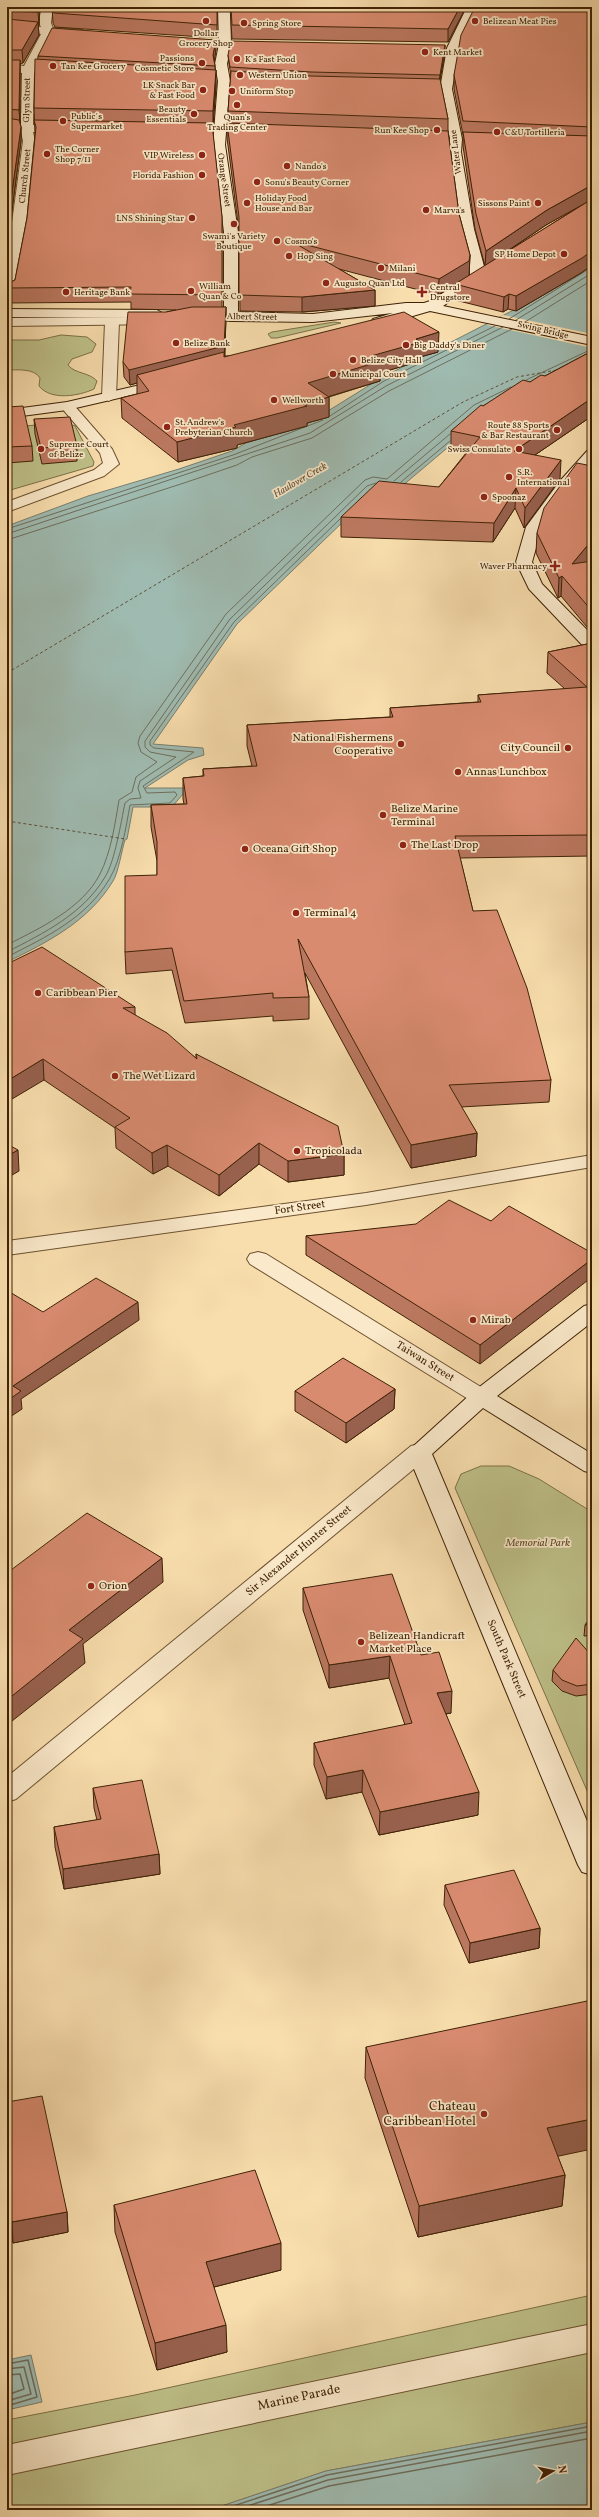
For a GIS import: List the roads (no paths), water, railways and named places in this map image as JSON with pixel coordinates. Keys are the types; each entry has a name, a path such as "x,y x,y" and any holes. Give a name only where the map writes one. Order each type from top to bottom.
{"main road":[{"path":"47,7 45,23 49,30"},
{"name":"Orange Street","path":"224,7 225,44 221,64 224,81 216,138 231,232 231,316"},
{"path":"473,9 486,12"},
{"name":"Water Lane","path":"473,9 453,48 446,89 451,145 467,229 478,270 476,279"},
{"path":"7,28 95,34"},
{"name":"Glyn Street","path":"27,135 28,70 49,30"},
{"path":"209,42 240,44"},
{"path":"437,48 453,48"},
{"path":"7,68 75,72"},
{"path":"208,80 240,82"},
{"path":"431,89 446,89"},
{"path":"7,128 27,135 60,142"},
{"path":"7,140 27,135 75,130"},
{"path":"216,138 234,132"},
{"name":"Church Street","path":"7,296 19,232 27,135"},
{"path":"216,138 234,145"},
{"path":"451,145 471,146"},
{"path":"368,325 430,307 488,270"},
{"name":"Albert Street","path":"7,313 313,318 406,307 430,307 494,319"},
{"path":"7,322 112,322 182,316"},
{"name":"Swing Bridge","path":"494,319 592,341"},
{"path":"109,397 112,322"},
{"path":"7,414 67,406 178,380"},
{"path":"7,507 99,473 111,464 107,452 67,406"},
{"path":"592,454 564,484 534,527 524,562 535,586 592,645"},
{"name":"Fort Street","path":"7,1248 366,1199 592,1161"},
{"name":"Taiwan Street","path":"258,1259 592,1465"},
{"name":"Sir Alexander Hunter Street","path":"7,1792 420,1452 481,1397 592,1311"},
{"name":"South Park Street","path":"420,1452 592,1865"},
{"name":"Marine Parade","path":"7,2460 592,2338"}],"water":[{"name":"Haulover Creek","path":"592,262 592,363 484,417 389,497 374,492 237,624 153,744 203,748 204,755 188,760 145,788 188,788 172,807 133,807 127,839 125,840 117,873 103,895 92,908 66,929 37,947 7,962 7,526 88,496 179,469 232,451 246,443 307,424 381,378 539,297"},
{"path":"31,2355 42,2402 7,2410 7,2360"},
{"path":"592,2422 592,2510 210,2510 326,2471"}],"place":[{"name":"Dollar Grocery Shop","path":"206,21"},
{"name":"Belizean Meat Pies","path":"475,21"},
{"name":"Spring Store","path":"244,23"},
{"name":"Kent Market","path":"425,52"},
{"name":"K's Fast Food","path":"237,59"},
{"name":"Passions Cosmetic Store","path":"202,63"},
{"name":"Tan Kee Grocery","path":"53,66"},
{"name":"Western Union","path":"240,75"},
{"name":"LK Snack Bar & Fast Food","path":"203,90"},
{"name":"Uniform Stop","path":"232,91"},
{"name":"Quan's Trading Center","path":"237,105"},
{"name":"Beauty Essentials","path":"194,114"},
{"name":"Public´s Supermarket","path":"63,121"},
{"name":"Run Kee Shop","path":"437,130"},
{"name":"C&U Tortilleria","path":"497,132"},
{"name":"The Corner Shop 7/11","path":"47,154"},
{"name":"VIP Wireless","path":"202,155"},
{"name":"Nando's","path":"287,166"},
{"name":"Florida Fashion","path":"202,175"},
{"name":"Sonu's Beauty Corner","path":"257,182"},
{"name":"Holiday Food House and Bar","path":"247,203"},
{"name":"Sissons Paint","path":"538,203"},
{"name":"Marva's","path":"426,210"},
{"name":"LNS Shining Star","path":"192,218"},
{"name":"Swami's Variety Boutique","path":"234,224"},
{"name":"Cosmo's","path":"277,241"},
{"name":"SP Home Depot","path":"564,254"},
{"name":"Hop Sing","path":"289,256"},
{"name":"Milani","path":"381,268"},
{"name":"Augusto Quan Ltd","path":"326,283"},
{"name":"William Quan & Co","path":"191,291"},
{"name":"Heritage Bank","path":"66,292"},
{"name":"Central Drugstore","path":"422,292"},
{"name":"Belize Bank","path":"176,343"},
{"name":"Big Daddy's Diner","path":"406,345"},
{"name":"Belize City Hall","path":"353,360"},
{"name":"Municipal Court","path":"333,374"},
{"name":"Wellworth","path":"274,400"},
{"name":"St. Andrew's Prebyterian Church","path":"167,427"},
{"name":"Route 88 Sports & Bar Restaurant","path":"557,430"},
{"name":"Supreme Court of Belize","path":"41,449"},
{"name":"Swiss Consulate","path":"519,449"},
{"name":"S.R. International","path":"509,477"},
{"name":"Spoonaz","path":"484,497"},
{"name":"Waver Pharmacy","path":"555,566"},
{"name":"National Fishermens Cooperative","path":"401,744"},
{"name":"City Council","path":"568,748"},
{"name":"Annas Lunchbox","path":"458,772"},
{"name":"Belize Marine Terminal","path":"383,815"},
{"name":"The Last Drop","path":"403,845"},
{"name":"Oceana Gift Shop","path":"245,849"},
{"name":"Terminal 4","path":"296,913"},
{"name":"Caribbean Pier","path":"38,993"},
{"name":"The Wet Lizard","path":"115,1076"},
{"name":"Tropicolada","path":"297,1151"},
{"name":"Mirab","path":"473,1320"},
{"name":"Orion","path":"91,1586"},
{"name":"Belizean Handicraft Market Place","path":"361,1642"},
{"name":"Chateau Caribbean Hotel","path":"484,2114"}],"park label":[{"name":"Memorial Park","path":"538,1543"}]}
